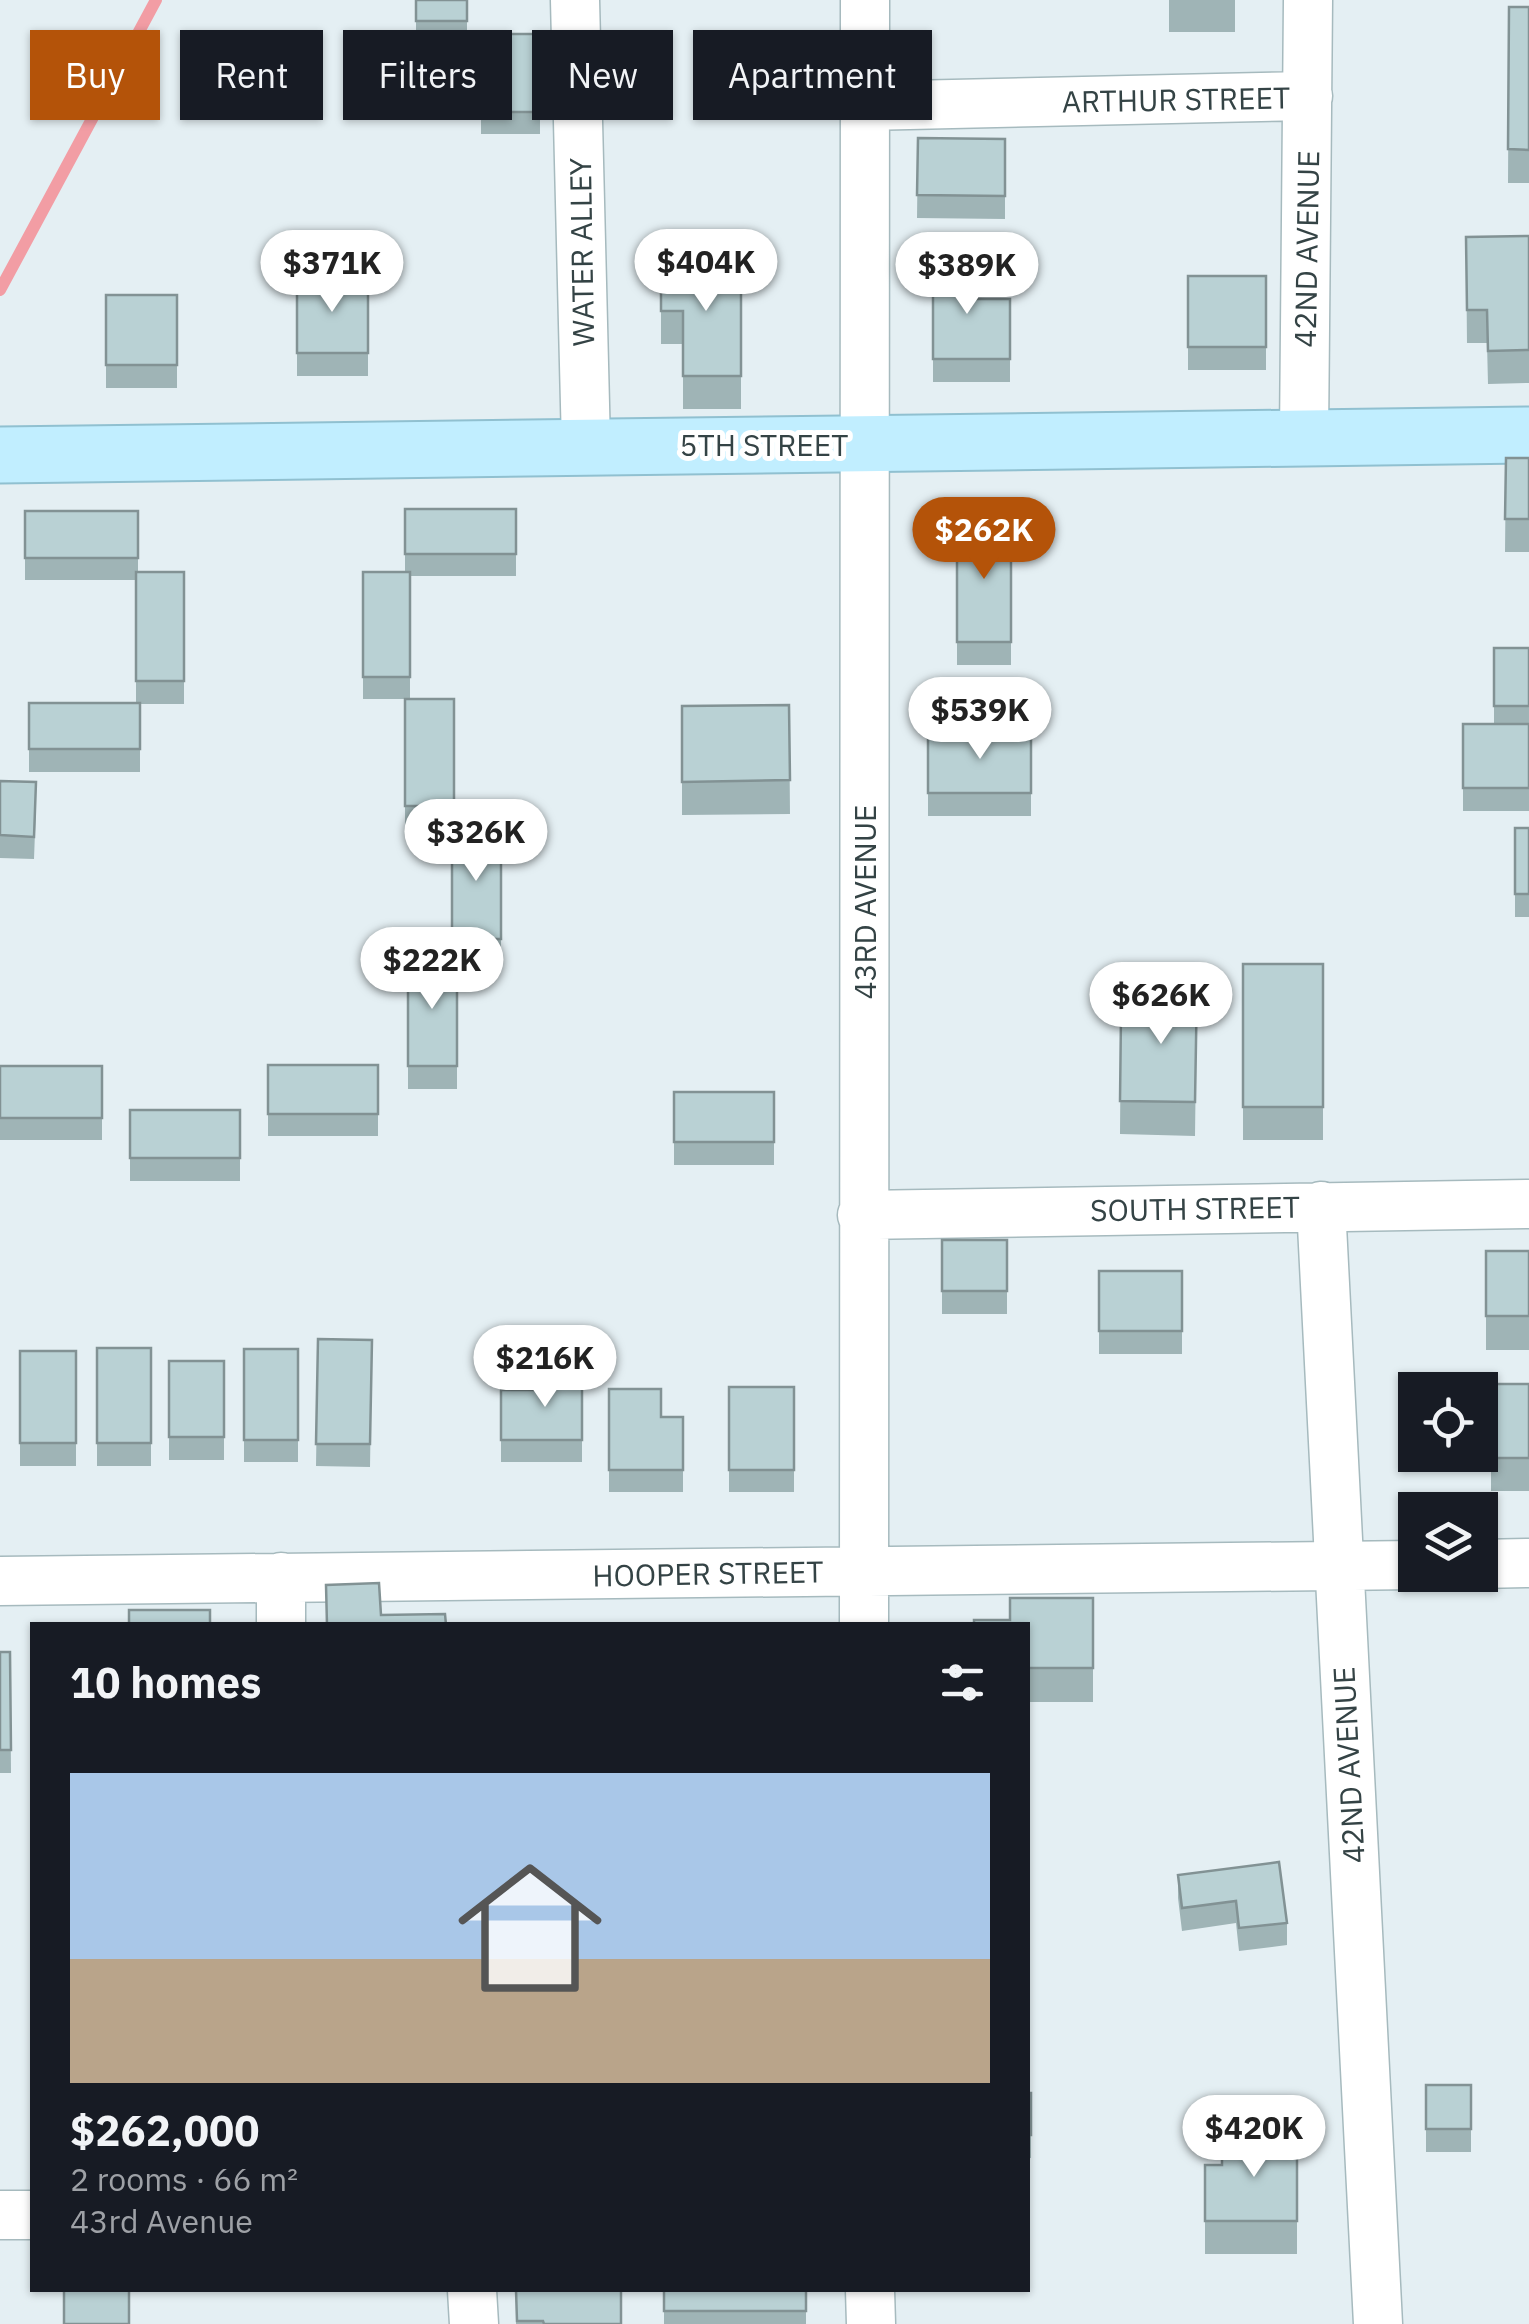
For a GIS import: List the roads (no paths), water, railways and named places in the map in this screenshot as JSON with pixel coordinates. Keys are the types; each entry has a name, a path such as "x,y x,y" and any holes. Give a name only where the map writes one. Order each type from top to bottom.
{"street":[{"name":"WATER ALLEY","path":"575,0 586,445"},
{"name":"43RD AVENUE","path":"865,0 865,30"},
{"name":"42ND AVENUE","path":"1304,437 1308,0"},
{"name":"ARTHUR STREET","path":"932,104 1308,96"},
{"name":"43RD AVENUE","path":"864,1622 865,120"},
{"name":"5TH STREET","path":"0,455 1529,436"},
{"name":"SOUTH STREET","path":"862,1215 1529,1204"},
{"name":"42ND AVENUE","path":"1321,1206 1378,2324"},
{"path":"1498,1564 1529,1563"},
{"name":"HOOPER STREET","path":"0,1580 1398,1565"},
{"path":"281,1577 282,1622"},
{"path":"0,2215 30,2215"},
{"path":"472,2292 474,2324"},
{"path":"870,2292 871,2324"}],"waterway":[{"path":"0,290 156,0"}]}
